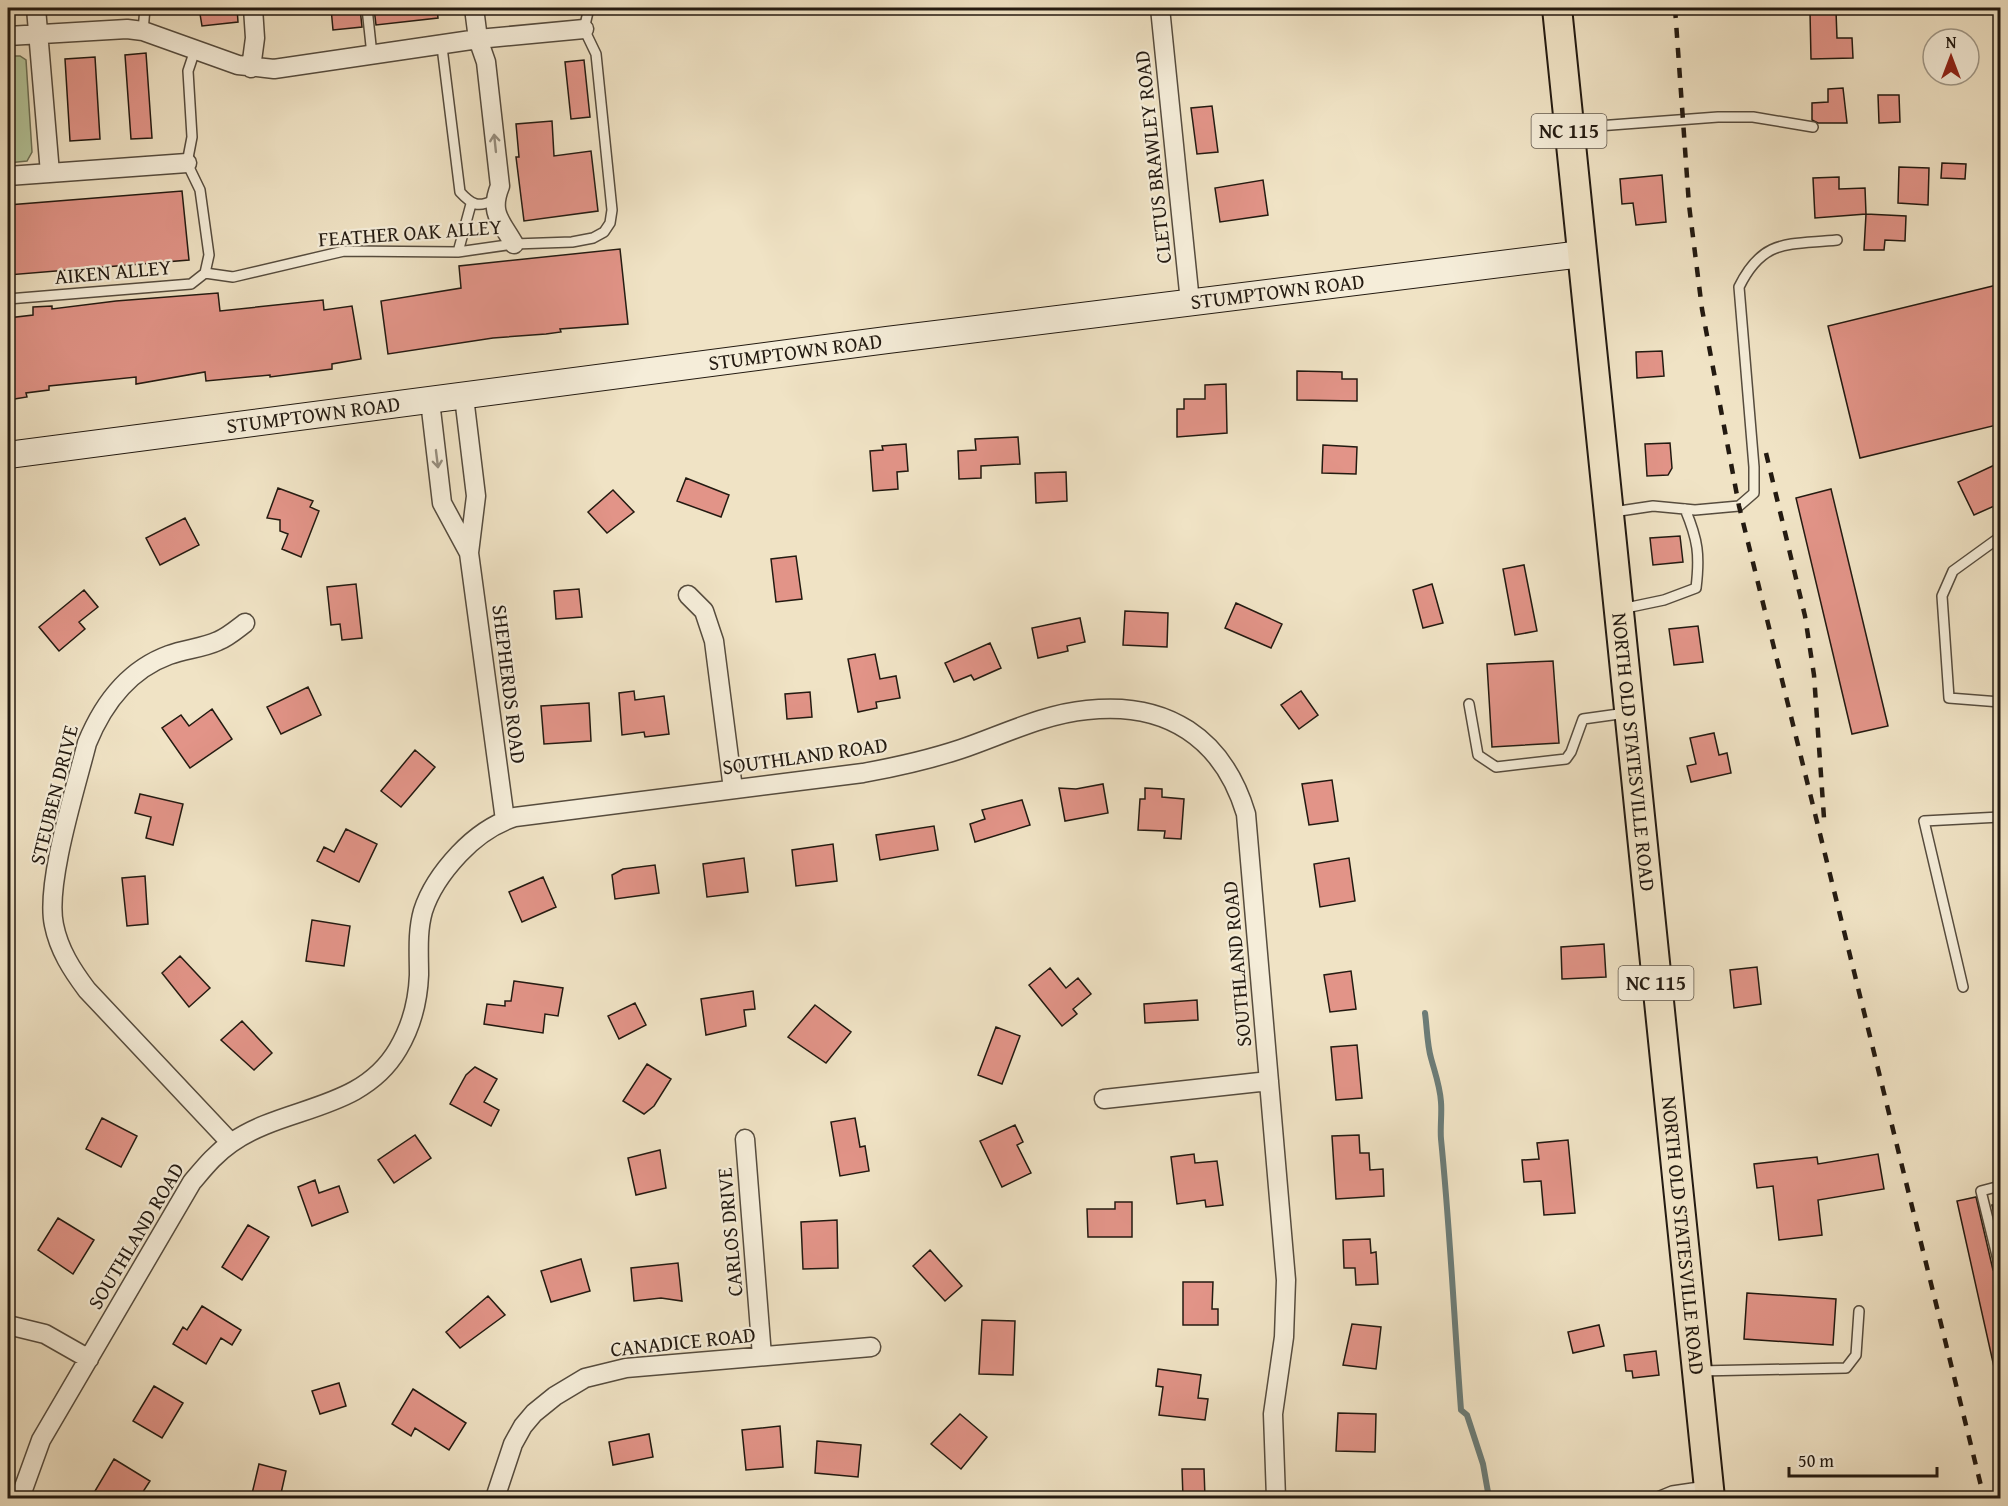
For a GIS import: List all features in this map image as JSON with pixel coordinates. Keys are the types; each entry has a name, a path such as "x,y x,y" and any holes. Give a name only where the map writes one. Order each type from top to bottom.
{"main road":[{"name":"NORTH OLD STATESVILLE ROAD","path":"1557,8 1709,1492"}],"street":[{"path":"36,8 50,173"},
{"path":"250,68 255,38 253,8"},
{"path":"474,8 478,39 486,62 500,186 494,201 494,210 514,244"},
{"name":"CLETUS BRAWLEY ROAD","path":"1160,8 1190,302"},
{"path":"8,36 143,31 250,68 274,69 442,47 478,39 584,28"},
{"path":"8,176 187,163"},
{"name":"STUMPTOWN ROAD","path":"8,455 1190,302 1582,254"},
{"name":"SHEPHERDS ROAD","path":"464,397 476,496 469,553 505,820"},
{"name":"SHEPHERDS ROAD","path":"430,401 442,503 469,553"},
{"path":"688,595 704,611 714,640 733,789"},
{"name":"STEUBEN DRIVE","path":"231,1143 87,990 68,964 53,923 53,895 87,743 96,720 110,699 129,679 150,663 219,641 245,623"},
{"name":"SOUTHLAND ROAD","path":"20,1498 41,1440 192,1182 209,1162 231,1143 253,1132 346,1097 367,1084 385,1068 399,1049 416,999 418,940 423,913 432,888 468,844 505,820 912,764 1019,728 1086,710 1118,708 1144,711 1184,727 1220,758 1240,792 1246,814 1286,1290 1284,1337 1272,1414 1276,1498"},
{"path":"1104,1099 1269,1081"},
{"name":"CARLOS DRIVE","path":"745,1139 762,1356"},
{"path":"8,1325 39,1332 89,1359"},
{"name":"CANADICE ROAD","path":"495,1498 513,1444 524,1426 534,1413 555,1396 585,1378 626,1368 871,1347"}],"lane":[{"path":"143,31 145,8"},
{"path":"367,8 372,56"},
{"path":"584,28 589,8"},
{"name":"FEATHER OAK ALLEY","path":"205,273 232,277 344,251 458,252 514,244 593,238 604,232 610,223 612,210 596,54 584,28"},
{"path":"442,47 460,192 471,204 481,206 494,201"},
{"path":"195,50 188,70 192,138 187,163 200,190 209,255 205,273"},
{"path":"1569,129 1718,117 1753,117 1813,127"},
{"path":"458,252 471,204"},
{"path":"1608,512 1653,506 1685,509 1739,506 1754,493 1754,467 1739,287 1749,266 1760,256 1780,246 1837,240"},
{"name":"AIKEN ALLEY","path":"8,299 191,284 205,273"},
{"path":"1618,609 1664,600 1696,588 1700,558 1696,535 1685,509"},
{"path":"2001,537 1953,571 1942,596 1948,698 2001,702"},
{"path":"1469,704 1478,755 1496,766 1566,759 1571,752 1583,719 1629,713"},
{"path":"1963,987 1924,821 2001,817"},
{"path":"2001,1186 1981,1191 2001,1268"},
{"path":"1697,1371 1846,1368 1856,1354 1859,1311"},
{"path":"1655,1498 1672,1491 1709,1492"}],"green space":[{"path":"8,56 20,56 26,60 32,152 27,161 8,163"}],"building":[{"path":"199,8 237,8 238,22 202,26"},
{"path":"331,8 360,8 362,27 333,30"},
{"path":"374,8 437,8 438,18 376,25"},
{"path":"1836,11 1837,38 1852,38 1853,58 1811,59 1810,12"},
{"path":"146,53 152,138 131,139 125,55"},
{"path":"95,57 100,139 70,141 65,59"},
{"path":"584,60 590,117 571,119 565,62"},
{"path":"1843,88 1847,123 1818,123 1812,120 1812,103 1828,102 1828,89"},
{"path":"1878,95 1899,95 1900,122 1879,123"},
{"path":"1212,106 1218,152 1197,154 1191,108"},
{"path":"552,121 554,156 591,151 598,211 524,221 516,157 519,157 516,124"},
{"path":"1942,163 1966,164 1965,179 1941,178"},
{"path":"1899,167 1929,168 1928,205 1898,203"},
{"path":"1662,175 1666,222 1636,225 1633,203 1622,204 1620,179"},
{"path":"1839,177 1839,189 1865,188 1866,214 1815,218 1813,178"},
{"path":"1263,180 1268,215 1220,222 1215,188"},
{"path":"182,191 189,260 8,275 8,205"},
{"path":"1866,214 1906,216 1905,241 1885,240 1884,250 1864,250"},
{"path":"620,249 628,324 560,329 561,332 493,338 388,354 381,301 461,288 459,266"},
{"path":"2001,284 2001,424 1860,458 1828,326"},
{"path":"218,293 220,311 323,300 324,310 352,306 361,359 332,364 332,369 270,377 270,375 206,381 205,372 136,384 136,377 49,386 49,390 26,393 27,397 8,400 8,318 33,315 33,307 52,306 52,309 116,301"},
{"path":"1662,351 1664,376 1637,378 1636,352"},
{"path":"1297,371 1342,372 1342,379 1357,379 1357,401 1297,400"},
{"path":"1226,384 1227,433 1177,437 1177,409 1184,409 1184,399 1205,399 1205,385"},
{"path":"1018,437 1020,464 981,466 981,478 959,479 958,451 976,450 975,439"},
{"path":"1670,443 1672,468 1668,475 1647,476 1645,444"},
{"path":"906,444 908,471 897,472 898,489 873,491 870,451 883,450 882,446"},
{"path":"1323,445 1357,447 1356,474 1322,473"},
{"path":"2001,462 2001,503 1974,515 1958,482"},
{"path":"1066,472 1067,501 1036,503 1035,473"},
{"path":"686,478 729,495 721,517 677,501"},
{"path":"278,488 313,501 310,507 319,511 301,557 282,549 288,534 280,531 280,520 267,518"},
{"path":"1831,489 1888,726 1852,734 1796,498"},
{"path":"613,490 634,512 607,533 588,512"},
{"path":"185,518 199,545 160,565 146,538"},
{"path":"1680,536 1683,562 1653,565 1650,538"},
{"path":"796,556 802,599 776,602 771,559"},
{"path":"1524,565 1537,631 1515,635 1503,569"},
{"path":"356,584 362,638 342,640 340,624 331,625 327,587"},
{"path":"1432,584 1443,623 1423,628 1413,590"},
{"path":"579,589 582,617 556,619 554,591"},
{"path":"84,590 98,607 79,622 85,629 59,651 39,627"},
{"path":"1236,603 1282,624 1271,648 1225,628"},
{"path":"1125,611 1168,613 1167,647 1123,645"},
{"path":"1080,618 1085,642 1067,646 1068,651 1038,658 1032,628"},
{"path":"1698,626 1703,662 1674,665 1669,629"},
{"path":"990,643 1001,668 974,680 971,675 954,682 945,663"},
{"path":"875,654 880,679 896,676 900,698 876,702 877,708 858,712 848,659"},
{"path":"1553,661 1559,743 1492,747 1487,664"},
{"path":"308,687 321,715 281,734 267,707"},
{"path":"634,691 635,700 664,696 669,734 645,737 644,732 622,735 619,693"},
{"path":"1301,691 1318,715 1299,729 1281,705"},
{"path":"810,692 812,717 787,719 785,694"},
{"path":"589,703 591,741 544,744 541,706"},
{"path":"212,709 232,739 190,768 162,728 181,715 189,726"},
{"path":"1714,733 1719,755 1727,753 1731,773 1691,782 1687,766 1696,764 1690,738"},
{"path":"415,750 435,767 401,807 381,791"},
{"path":"1332,780 1338,821 1309,825 1302,784"},
{"path":"1103,784 1108,813 1065,821 1059,788 1076,789"},
{"path":"1145,788 1162,789 1162,797 1184,799 1181,839 1164,838 1165,831 1138,830 1140,799 1145,799"},
{"path":"140,794 183,804 173,845 146,838 151,817 135,813"},
{"path":"1022,800 1030,825 975,842 970,824 985,819 982,810"},
{"path":"934,826 938,850 880,860 876,835"},
{"path":"346,829 377,844 359,882 317,861 324,847 334,852"},
{"path":"833,844 837,881 796,886 792,850"},
{"path":"744,858 748,892 707,897 703,864"},
{"path":"1349,858 1355,901 1320,907 1314,864"},
{"path":"655,865 659,893 615,899 612,875 623,869"},
{"path":"145,876 148,924 127,926 122,878"},
{"path":"543,877 556,907 522,922 509,892"},
{"path":"312,920 350,926 344,966 306,961"},
{"path":"1604,944 1606,977 1562,979 1561,947"},
{"path":"180,956 210,988 189,1007 162,973"},
{"path":"1757,967 1761,1004 1734,1008 1730,970"},
{"path":"1050,968 1066,988 1078,978 1091,994 1073,1009 1077,1014 1062,1026 1029,985"},
{"path":"1351,971 1356,1009 1330,1012 1324,975"},
{"path":"514,981 563,988 558,1016 545,1014 543,1033 484,1024 487,1004 505,1006 505,1001 511,1001"},
{"path":"753,991 755,1009 744,1010 746,1026 706,1035 701,999"},
{"path":"1197,1000 1198,1020 1145,1023 1144,1004"},
{"path":"635,1003 646,1025 619,1039 608,1016"},
{"path":"815,1005 851,1032 826,1063 788,1037"},
{"path":"242,1021 272,1053 254,1070 221,1040"},
{"path":"996,1027 1020,1036 1002,1084 978,1075"},
{"path":"1357,1045 1362,1098 1336,1100 1331,1047"},
{"path":"647,1064 671,1079 654,1106 644,1114 623,1101"},
{"path":"475,1067 497,1079 484,1102 499,1110 491,1126 450,1104 466,1075"},
{"path":"102,1118 137,1136 121,1167 86,1149"},
{"path":"855,1118 860,1147 865,1146 869,1171 840,1176 831,1122"},
{"path":"1015,1125 1023,1142 1017,1145 1031,1173 1002,1187 980,1141"},
{"path":"415,1135 431,1158 394,1183 378,1160"},
{"path":"1359,1135 1360,1153 1369,1153 1370,1170 1383,1169 1384,1196 1336,1199 1332,1136"},
{"path":"1568,1140 1575,1213 1544,1215 1541,1181 1524,1182 1522,1160 1539,1159 1537,1143"},
{"path":"660,1150 666,1188 636,1195 628,1158"},
{"path":"1194,1154 1195,1163 1217,1161 1223,1205 1206,1207 1205,1200 1177,1204 1171,1157"},
{"path":"1878,1154 1884,1189 1818,1200 1822,1235 1779,1240 1773,1186 1757,1188 1754,1164 1817,1157 1818,1164"},
{"path":"315,1180 319,1193 339,1186 348,1212 312,1226 298,1187"},
{"path":"1976,1197 1993,1270 2001,1275 2001,1287 1996,1287 2001,1308 2001,1367 1994,1367 1957,1201"},
{"path":"1115,1202 1132,1202 1132,1237 1088,1237 1087,1209 1115,1209"},
{"path":"2001,1203 2001,1242 1992,1205"},
{"path":"58,1218 94,1240 73,1274 38,1250"},
{"path":"837,1220 838,1268 803,1269 801,1222"},
{"path":"248,1225 269,1237 242,1280 222,1267"},
{"path":"1370,1239 1371,1253 1376,1252 1378,1284 1356,1285 1355,1268 1344,1268 1343,1240"},
{"path":"930,1250 962,1286 945,1301 913,1266"},
{"path":"581,1259 590,1291 551,1302 541,1271"},
{"path":"678,1263 682,1301 661,1298 634,1301 631,1268"},
{"path":"1183,1282 1213,1282 1212,1309 1218,1309 1218,1325 1183,1325"},
{"path":"1747,1293 1836,1299 1833,1345 1744,1339"},
{"path":"488,1296 505,1315 460,1348 446,1332"},
{"path":"202,1306 241,1330 232,1345 221,1338 206,1364 173,1344 183,1327 187,1330"},
{"path":"982,1320 1015,1321 1013,1375 979,1374"},
{"path":"1352,1324 1381,1327 1376,1369 1343,1365"},
{"path":"1599,1325 1604,1346 1573,1353 1568,1332"},
{"path":"1656,1351 1659,1375 1633,1378 1632,1371 1626,1371 1624,1355"},
{"path":"1158,1369 1201,1375 1198,1398 1208,1399 1205,1420 1159,1415 1163,1387 1156,1386"},
{"path":"339,1383 346,1406 320,1414 312,1391"},
{"path":"154,1386 183,1403 162,1438 133,1421"},
{"path":"413,1389 466,1423 449,1450 415,1428 411,1436 392,1424"},
{"path":"1338,1413 1376,1414 1375,1452 1336,1451"},
{"path":"960,1414 987,1437 961,1469 931,1444"},
{"path":"780,1426 783,1467 746,1470 742,1430"},
{"path":"649,1434 653,1457 613,1465 609,1442"},
{"path":"817,1441 861,1445 858,1477 815,1473"},
{"path":"114,1459 150,1481 139,1498 107,1498 95,1491"},
{"path":"259,1464 286,1471 280,1498 251,1498"},
{"path":"1182,1469 1204,1469 1205,1498 1183,1498"}],"waterway":[{"path":"1425,1013 1429,1047 1441,1102 1441,1139 1461,1410 1467,1415 1483,1464 1489,1498"}],"railway":[{"path":"1675,8 1689,205 1702,309 1739,506 1984,1498"},
{"path":"1766,453 1805,616 1814,675 1824,818"}]}
